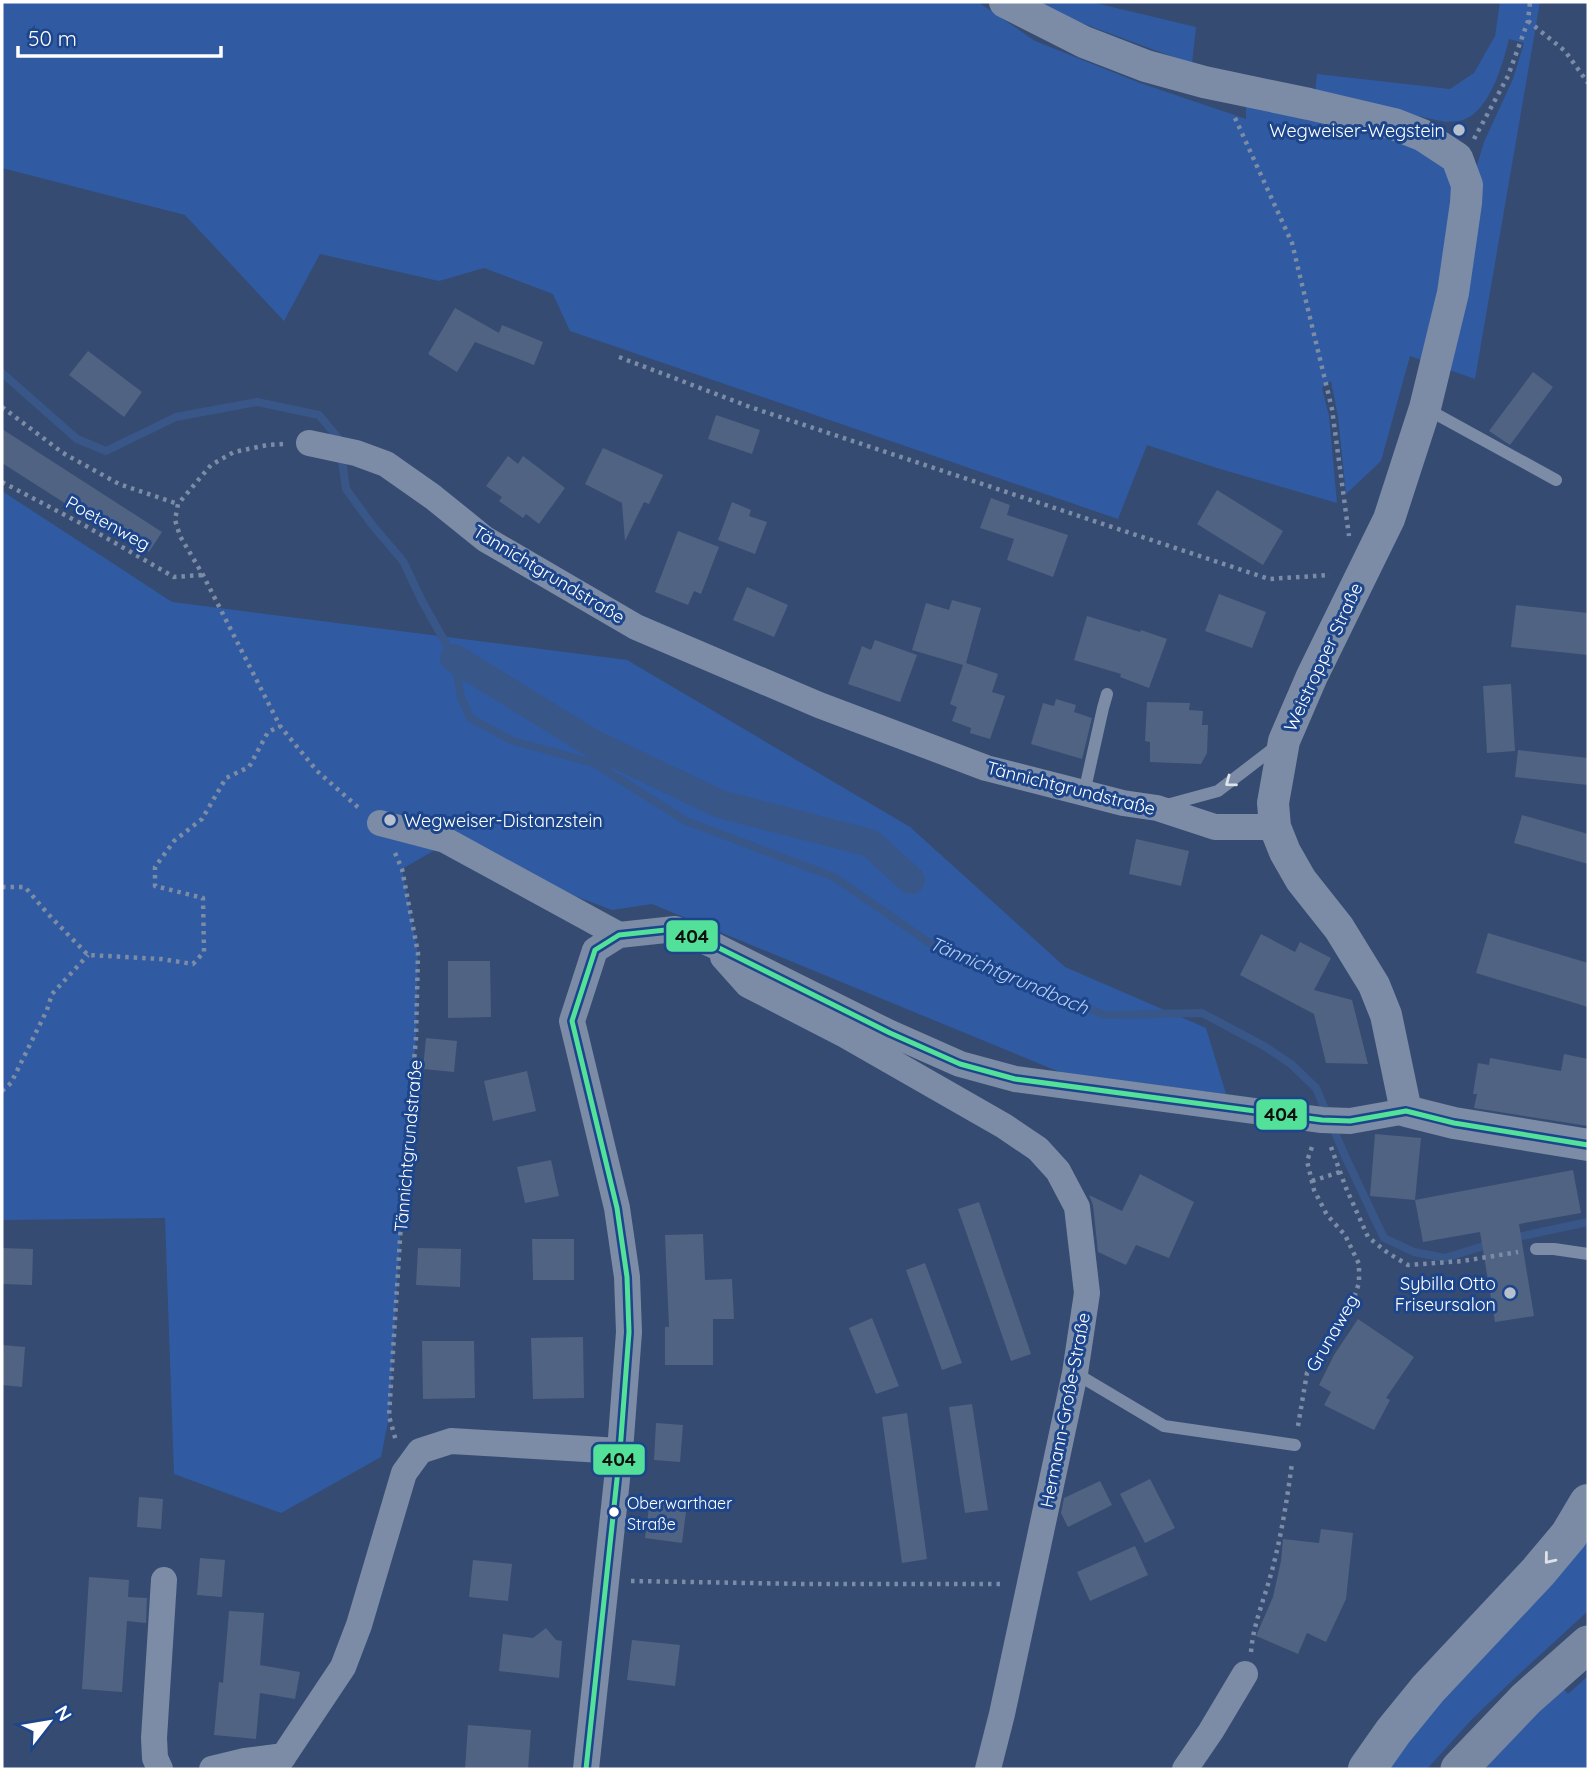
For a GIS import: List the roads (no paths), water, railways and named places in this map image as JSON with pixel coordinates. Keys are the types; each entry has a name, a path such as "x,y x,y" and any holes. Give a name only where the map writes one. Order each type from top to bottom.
{"main road":[{"path":"1367,1769 1428,1689 1538,1572 1569,1535 1588,1503"},
{"path":"1459,1769 1526,1699 1588,1644"}],"street":[{"name":"Weistropper Straße","path":"1005,2 1096,47 1146,66 1394,124 1422,135 1457,158 1467,185 1453,293 1425,408 1389,519 1312,676 1284,741 1273,803 1275,827 1285,852 1301,880 1339,928 1374,985 1385,1015 1406,1111"},
{"name":"Tännichtgrundstraße","path":"309,443 356,453 386,464 433,497 485,540 636,627 819,705 986,768 1123,803 1157,808 1215,827 1275,827"},
{"path":"380,823 444,840 619,935"},
{"path":"586,1769 620,1451 629,1332 627,1277 617,1209 572,1021 595,950 619,935 675,929 713,945 890,1033 960,1063 1015,1079 1322,1120 1350,1121 1406,1111 1454,1123 1588,1145"},
{"name":"Hermann-Große-Straße","path":"713,945 748,985 845,1035 1004,1126 1038,1149 1058,1171 1077,1207 1087,1293 1075,1373 988,1769"},
{"path":"212,1769 245,1761 280,1763 343,1667 359,1625 404,1473 420,1451 451,1441 620,1451"},
{"path":"160,1769 155,1758 154,1738 164,1580"},
{"path":"1185,1769 1245,1674"}],"lane":[{"path":"1425,408 1556,480"},
{"path":"1084,793 1107,694"},
{"path":"1157,808 1218,791 1284,741"},
{"path":"1536,1249 1588,1254"},
{"path":"1075,1373 1164,1426 1295,1445"}],"waterway":[{"name":"Tännichtgrundbach","path":"2,373 77,439 106,451 176,417 257,402 319,415 339,439 346,489 403,561 454,658 461,697 470,718 513,741 594,763 686,821 834,877 934,946 1105,1015 1202,1013 1264,1046 1291,1064 1316,1088 1384,1238 1414,1252 1445,1258 1490,1244"},
{"path":"454,658 592,743 720,804 870,843 911,880"},
{"name":"Tännichtgrundbach","path":"1513,1238 1588,1222"}],"place":[{"name":"Wegweiser-Wegstein","path":"1459,130"},
{"name":"Wegweiser-Distanzstein","path":"390,820"},
{"name":"Sybilla Otto Friseursalon","path":"1510,1293"},
{"name":"Oberwarthaer Straße","path":"614,1512"}]}
